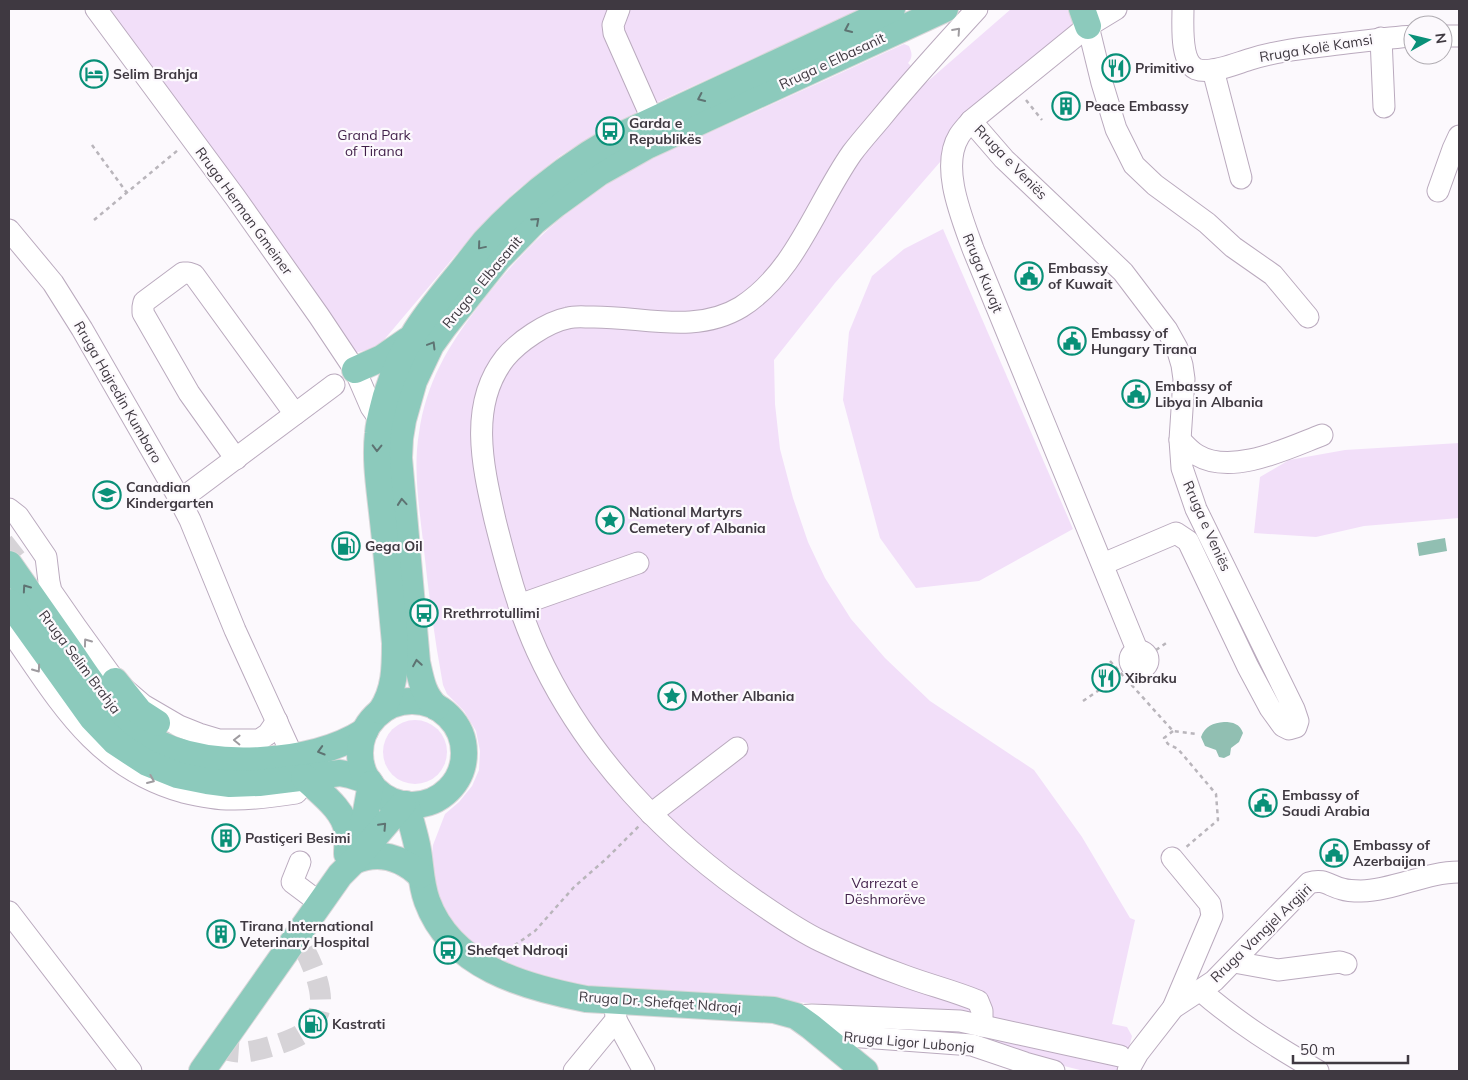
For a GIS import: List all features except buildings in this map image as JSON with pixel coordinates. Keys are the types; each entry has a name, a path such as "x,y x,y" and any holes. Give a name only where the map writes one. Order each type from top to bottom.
{"main road":[{"name":"Rruga e Elbasanit","path":"373,721 388,700 392,689 395,665 393,624 378,477 378,432 393,372 410,338 427,312 484,243 524,202 588,154 615,138 892,9"},
{"name":"Rruga e Elbasanit","path":"436,707 428,699 423,688 417,662 399,458 403,420 414,381 431,345 444,326 498,259 534,222 573,190 599,173 655,142 938,12"},
{"path":"355,370 382,358 410,338"},
{"name":"Rruga Selim Brahja","path":"19,547 96,688 118,715 134,728 173,750 200,758 255,761 298,767 350,775 370,783"},
{"name":"Rruga Selim Brahja","path":"9,602 92,718 115,742 147,763 177,775 207,782 230,784 260,783 298,767 311,754 348,742 373,721"},
{"path":"115,681 140,712 220,760"},
{"path":"404,702 420,702 436,707 449,717 462,738 464,755 460,771 452,786 440,797 424,803 404,804 385,797 370,783 365,774 360,756 360,748 373,721 388,707 404,702"},
{"path":"298,767 336,808 342,818 348,832 347,864"},
{"path":"347,864 365,817 370,783"},
{"path":"347,864 364,857 390,856 413,868 420,865 431,818 446,792"},
{"path":"202,1071 347,864 404,804"},
{"name":"Rruga Dr. Shefqet Ndroqi","path":"404,804 420,865 426,900 433,914 455,944 493,971 555,993 586,999 615,1011 774,1010 796,1016 866,1071"}],"street":[{"name":"Rruga Herman Gmeiner","path":"96,9 230,190 319,316 355,370 371,407 380,420"},
{"path":"619,9 614,25 614,33 653,120"},
{"path":"977,9 937,52 852,154 781,269 760,292 740,307 720,317 692,323 605,317 568,318 550,325 516,346 502,362 487,395 482,414 480,434 489,493 505,556 519,605 536,649 574,718 632,795 680,843 710,869 773,913 820,940 903,975 978,1001 982,1011 982,1026"},
{"name":"Rruga Kuvajt","path":"1116,9 1085,17 1015,84 971,121 958,136 952,153 951,173 964,225 1103,564 1135,662"},
{"path":"1183,9 1184,43 1187,59 1195,69 1208,72 1213,70 1241,178"},
{"path":"937,52 938,12"},
{"path":"1085,17 1116,129 1134,165 1155,185 1207,223 1233,247 1273,275 1308,317"},
{"name":"Rruga Kolë Kamsi","path":"1213,70 1257,57 1300,48 1403,37"},
{"path":"1381,38 1384,108"},
{"name":"Rruga e Veniës","path":"971,121 1004,159 1123,272 1167,330 1182,365 1184,379 1180,440 1182,468 1196,508 1294,709 1298,721 1296,727 1289,728 1283,726 1270,708 1248,667 1188,541 1176,533 1103,564"},
{"path":"1438,191 1452,149 1459,136"},
{"name":"Rruga Hajredin Kumbaro","path":"9,230 53,283 82,329 180,500 235,630 298,767"},
{"path":"236,459 190,393 144,313 144,302 183,273 194,275 295,414"},
{"path":"180,500 334,385"},
{"path":"1180,440 1196,455 1214,461 1237,462 1264,457 1322,435"},
{"name":"Rruga Selim Brahja","path":"9,509 18,516 19,547 46,557 51,590 115,681 143,705 179,726 219,740 259,740 268,734 277,721"},
{"path":"519,605 638,563"},
{"path":"9,629 74,721 99,748 140,776 190,794 234,800 296,793 303,785 298,767"},
{"path":"651,814 737,748"},
{"path":"1172,858 1210,904 1212,916 1173,1008"},
{"path":"300,862 292,882 320,903"},
{"name":"Rruga Vangjel Argjiri","path":"1124,1064 1138,1053 1173,1008 1214,981 1309,883 1325,882 1343,890 1362,891 1383,888 1446,872 1459,872"},
{"path":"9,912 16,936 131,1071"},
{"path":"1234,962 1278,970 1340,962 1346,964"},
{"path":"1200,990 1256,1034 1318,1071"},
{"path":"574,1071 615,1011 644,1071"},
{"path":"796,1016 960,1021 1124,1064"},
{"name":"Rruga Ligor Lubonja","path":"821,1034 972,1045 1054,1071"}],"path":[{"path":"1015,84 1042,120"},
{"path":"92,145 127,193"},
{"path":"94,220 167,159"},
{"path":"1083,700 1135,662 1169,641"},
{"path":"1110,661 1135,662"},
{"path":"1135,662 1173,731"},
{"path":"1172,858 1218,820 1216,794 1178,749 1168,744 1164,738 1173,731 1197,734"},
{"path":"478,962 515,945 535,931 574,887 606,859 651,814"}],"green space":[{"name":"Grand Park of Tirana","path":"109,9 862,9 660,101 592,136 560,156 515,192 489,219 454,257 378,347 355,353 199,130"},
{"name":"National Martyrs Cemetery of Albania","path":"1011,9 1074,9 1074,25 947,154 835,283 774,360 775,404 780,449 793,498 808,542 825,578 851,619 885,658 930,701 1034,770 1082,837 1130,918 1135,920 1112,1024 1127,1027 1132,1036 1123,1071 1084,1071 1044,1061 848,1027 848,1006 582,986 566,983 508,964 486,953 461,935 440,904 431,864 433,845 445,814 459,802 472,786 479,770 480,751 476,731 464,711 447,694 443,685 429,595 417,487 417,446 422,415 433,381 448,351 478,307 525,252 565,215 616,179 674,148 904,44 909,46 911,53 911,59 908,63 927,82"},
{"path":"943,229 1073,529 979,581 916,588 880,538 843,400 849,332 872,276 904,249"},
{"path":"1459,443 1459,518 1364,526 1316,537 1254,533 1260,477 1289,460 1345,450"},
{"path":"409,720 421,720 438,729 445,740 447,752 445,764 438,775 421,784 409,784 397,779 388,770 383,758 383,746 388,734 397,725"}],"shaded area":[{"path":"1445,538 1447,551 1419,556 1417,543"},
{"path":"1224,722 1236,724 1243,733 1239,742 1231,748 1230,755 1224,758 1219,757 1216,750 1205,746 1201,737 1210,726"}],"tunnel":[{"path":"9,551 18,544"},
{"path":"218,1048 235,1052 247,1052 273,1046 303,1033 314,1020 319,1012 321,1003 318,983 311,962 297,936"}],"place":[{"name":"Primitivo","path":"1116,68"},
{"name":"Selim Brahja","path":"94,74"},
{"name":"Peace Embassy","path":"1066,106"},
{"name":"Garda e Republikës","path":"610,131"},
{"name":"Embassy of Kuwait","path":"1029,276"},
{"name":"Embassy of Hungary Tirana","path":"1072,341"},
{"name":"Embassy of Libya in Albania","path":"1136,394"},
{"name":"Canadian Kindergarten","path":"107,495"},
{"name":"National Martyrs Cemetery of Albania","path":"610,520"},
{"name":"Gega Oil","path":"346,546"},
{"name":"Rrethrrotullimi","path":"424,613"},
{"name":"Xibraku","path":"1106,678"},
{"name":"Mother Albania","path":"672,696"},
{"name":"Embassy of Saudi Arabia","path":"1263,803"},
{"name":"Pastiçeri Besimi","path":"226,838"},
{"name":"Embassy of Azerbaijan","path":"1334,853"},
{"name":"Tirana International Veterinary Hospital","path":"221,934"},
{"name":"Shefqet Ndroqi","path":"448,950"},
{"name":"Kastrati","path":"313,1024"}],"park label":[{"name":"Varrezat e Dëshmorëve","path":"885,892"}]}
